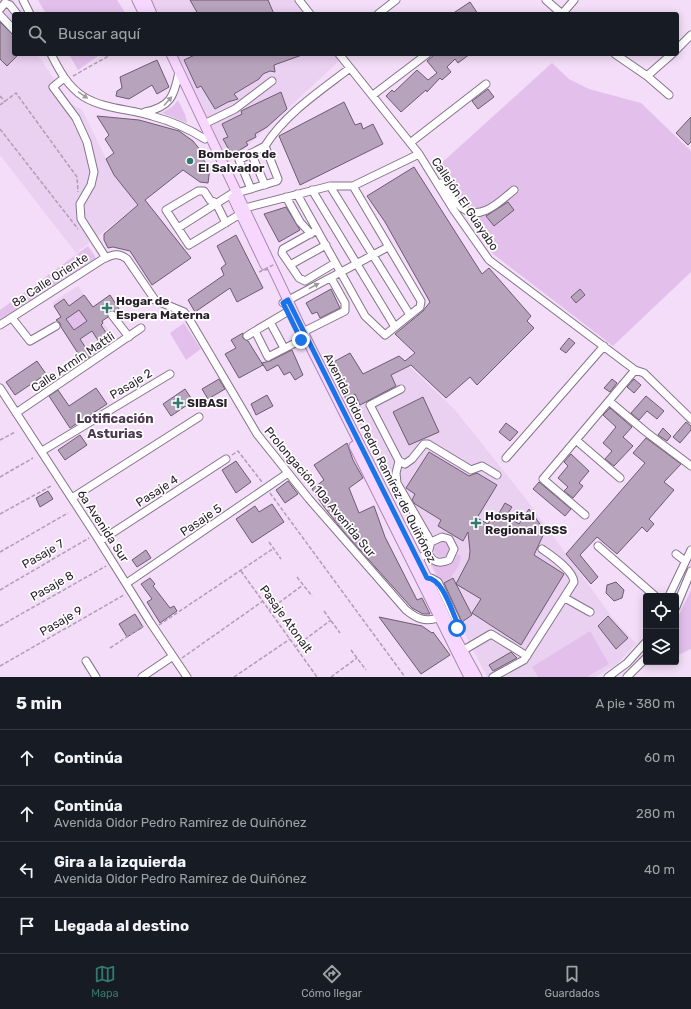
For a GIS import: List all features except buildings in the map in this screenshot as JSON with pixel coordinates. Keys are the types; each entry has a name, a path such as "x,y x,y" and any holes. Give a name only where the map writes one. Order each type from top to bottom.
{"main road":[{"path":"137,0 143,12"},
{"path":"146,0 151,12"},
{"name":"Avenida Oidor Pedro Ramírez de Quiñónez","path":"165,56 204,124 243,212 302,336 438,618 469,677"},
{"name":"Avenida Oidor Pedro Ramírez de Quiñónez","path":"171,56 178,77 205,139 235,192"},
{"name":"Avenida Oidor Pedro Ramírez de Quiñónez","path":"286,302 288,312 302,336 418,559 454,635 477,677"}],"street":[{"path":"546,0 560,12"},
{"path":"564,12 574,0"},
{"path":"0,9 5,3 16,12 23,1 29,12"},
{"path":"301,1 309,12"},
{"path":"380,12 392,1"},
{"path":"0,15 12,28"},
{"path":"679,47 691,35"},
{"path":"52,56 65,79 84,97 111,107 140,113 189,129 205,139"},
{"name":"Callejón El Guayabo","path":"341,56 410,143 489,260 635,370 644,373 691,419"},
{"path":"373,95 424,56"},
{"path":"618,56 647,76 669,95"},
{"path":"647,76 670,56"},
{"path":"251,189 239,162 241,159 265,146 272,135 312,97 350,68"},
{"path":"140,113 159,109 167,103 171,98 178,77"},
{"path":"65,79 53,87 83,130 94,172 91,185 80,204 81,219 109,256"},
{"path":"204,124 235,109 272,81"},
{"path":"410,143 486,84"},
{"path":"178,228 216,202 235,192 277,181 279,178 265,146"},
{"path":"251,153 265,184"},
{"path":"226,223 216,202 210,200 204,191 198,191 166,210 189,245 226,223 243,212 286,197 312,190 330,186 353,186 418,154"},
{"path":"431,173 459,205 470,212 477,213 489,210 514,190"},
{"path":"330,186 410,315"},
{"path":"286,197 300,222 314,232 326,245 340,273 365,316 385,335 420,307 421,301 353,186"},
{"path":"312,190 395,327"},
{"path":"297,194 314,232"},
{"path":"314,232 282,251 299,278 305,281 336,263"},
{"path":"290,265 326,245"},
{"path":"286,302 388,247"},
{"name":"Prolongación 10a Avenida Sur","path":"109,256 117,254 127,259 155,300 184,312 257,434 288,473 406,610 412,615 425,620 438,618"},
{"name":"8a Calle Oriente","path":"0,326 109,256"},
{"path":"255,332 268,357 345,311 345,303 331,278"},
{"path":"247,336 288,312"},
{"path":"112,315 129,337"},
{"path":"12,318 30,341 56,326"},
{"path":"270,322 284,348"},
{"name":"Calle Armín Mattli","path":"16,413 142,328"},
{"path":"506,458 604,346"},
{"path":"585,515 544,479 635,370"},
{"name":"Pasaje 2","path":"42,451 170,374"},
{"name":"6a Avenida Sur","path":"0,388 187,677"},
{"path":"400,389 370,405 399,461 405,464 412,459 424,444 428,444 471,470 482,466 497,475"},
{"path":"609,401 646,432 691,466"},
{"path":"72,498 199,417"},
{"path":"576,440 620,478"},
{"name":"Pasaje 4","path":"100,541 226,459"},
{"path":"399,461 396,473 397,484 431,542 428,553 418,559"},
{"name":"Pasaje 5","path":"126,583 267,489 288,473"},
{"path":"428,553 434,560 443,562 450,560 454,549 449,539 442,537 431,542"},
{"path":"598,546 652,593"},
{"path":"493,677 524,660 574,582 573,576 558,560 542,549"},
{"path":"670,593 691,550"},
{"path":"676,554 685,561"},
{"path":"679,600 691,571"},
{"path":"565,598 590,612"},
{"path":"462,650 491,634 527,656"},
{"path":"608,677 627,663 643,645"},
{"path":"142,677 175,659"},
{"path":"627,677 643,661"},
{"path":"86,662 96,677"},
{"path":"505,670 508,677"}],"path":[{"path":"65,79 108,56"},
{"path":"0,105 16,93 77,177 80,204"},
{"path":"0,96 5,102"},
{"path":"0,129 82,233"},
{"path":"259,272 275,264"},
{"path":"0,440 15,432"},
{"path":"226,459 238,451 405,677"},
{"path":"0,477 33,458"},
{"path":"0,514 50,486"},
{"path":"0,552 68,513"},
{"name":"Pasaje 7","path":"0,590 95,534"},
{"path":"269,542 281,560"},
{"path":"110,648 203,596 274,548"},
{"name":"Pasaje 8","path":"0,626 113,562"},
{"name":"Pasaje Atonalt","path":"241,571 316,676"},
{"path":"297,577 312,596"},
{"path":"269,610 303,585"},
{"name":"Pasaje 9","path":"0,666 131,591"},
{"path":"175,659 262,601"},
{"path":"324,611 340,632"},
{"path":"295,647 331,620"},
{"path":"234,677 290,639"},
{"path":"351,650 366,670"},
{"path":"331,677 357,658"}],"shaded area":[{"path":"0,0 13,0 20,12 12,12 12,56 38,56 70,103 82,110 114,175 138,205 76,253 0,155"},
{"path":"38,0 117,0 125,12 45,12"},
{"path":"151,0 294,0 303,12 156,12"},
{"path":"70,56 98,56 78,70"},
{"path":"177,56 337,56 340,60 229,163"},
{"path":"552,63 569,79 589,89 641,103 691,151 691,272 613,346 493,254 436,168"},
{"path":"178,100 185,114 187,123 162,113 173,106"},
{"path":"88,246 96,258 0,324 0,310"},
{"path":"78,286 116,341 83,362 56,320 61,317 52,303"},
{"path":"79,310 87,321 74,330 64,316 73,314"},
{"path":"184,323 201,349 186,360 170,333"},
{"name":"Hospital Regional ISSS","path":"409,366 455,410 526,499 612,617 636,644 617,664 595,677 487,677 347,400"},
{"path":"442,541 448,543 450,549 448,555 442,557 436,555 434,549 436,543"},
{"path":"458,554 461,556 461,560 457,568 452,576 442,585 428,558 453,559"},
{"path":"691,590 691,649 679,655 679,629 679,615"},
{"path":"590,631 609,664 587,677 538,677 532,667"}],"place":[{"name":"Bomberos de El Salvador","path":"190,161"},
{"name":"Hogar de Espera Materna","path":"107,308"},
{"name":"SIBASI","path":"178,403"},
{"name":"Hospital Regional ISSS","path":"476,523"}],"district":[{"name":"Lotificación Asturias","path":"115,426"}],"route":[{"path":"301,340 283,303 288,300 427,578 435,580 440,585 457,622 457,628"}]}
